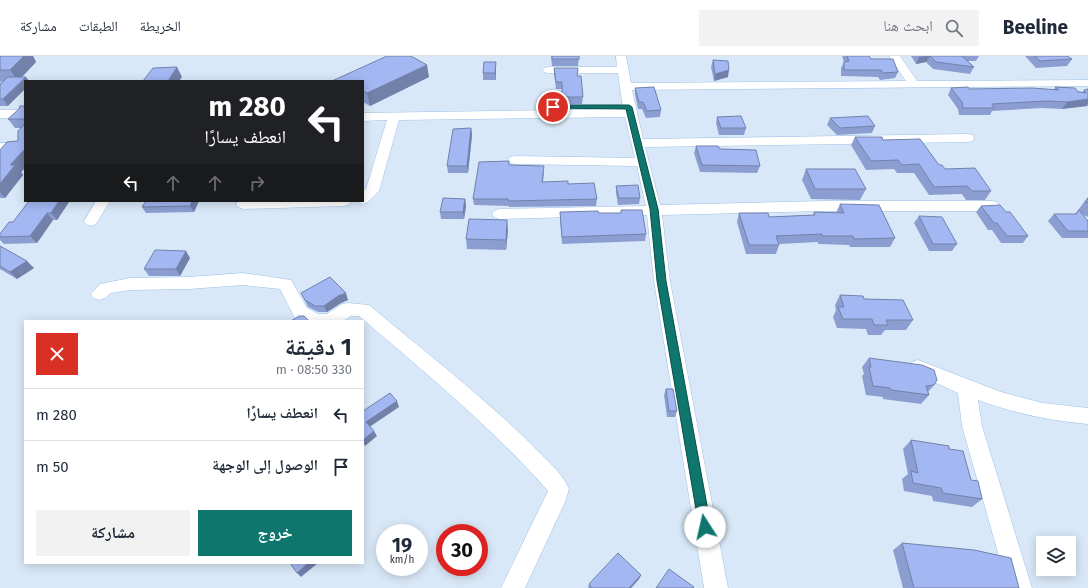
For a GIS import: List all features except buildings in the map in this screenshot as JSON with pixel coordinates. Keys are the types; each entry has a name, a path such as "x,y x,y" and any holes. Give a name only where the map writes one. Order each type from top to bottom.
{"street":[{"path":"894,56 914,85"},
{"path":"548,70 622,63 630,110 654,209 662,281 716,588"},
{"path":"627,87 1088,83"},
{"path":"364,109 630,110"},
{"path":"364,116 394,117 630,110"},
{"path":"0,114 24,114"},
{"path":"364,198 372,192 394,117"},
{"path":"638,144 968,138"},
{"path":"0,147 24,146"},
{"path":"515,160 642,162"},
{"path":"91,220 102,202"},
{"path":"243,204 310,202"},
{"path":"499,214 823,206 993,206"},
{"path":"99,294 106,288 130,284 189,283 243,279 285,284 300,313 314,320"},
{"path":"332,320 348,309 363,310 467,399 534,460 559,489 551,512 525,558 513,588"},
{"path":"918,367 967,390 1022,406 1065,415 1088,416"},
{"path":"967,390 972,426 1020,588"}],"route":[{"path":"553,107 629,107 654,209 662,281 705,527"}]}
